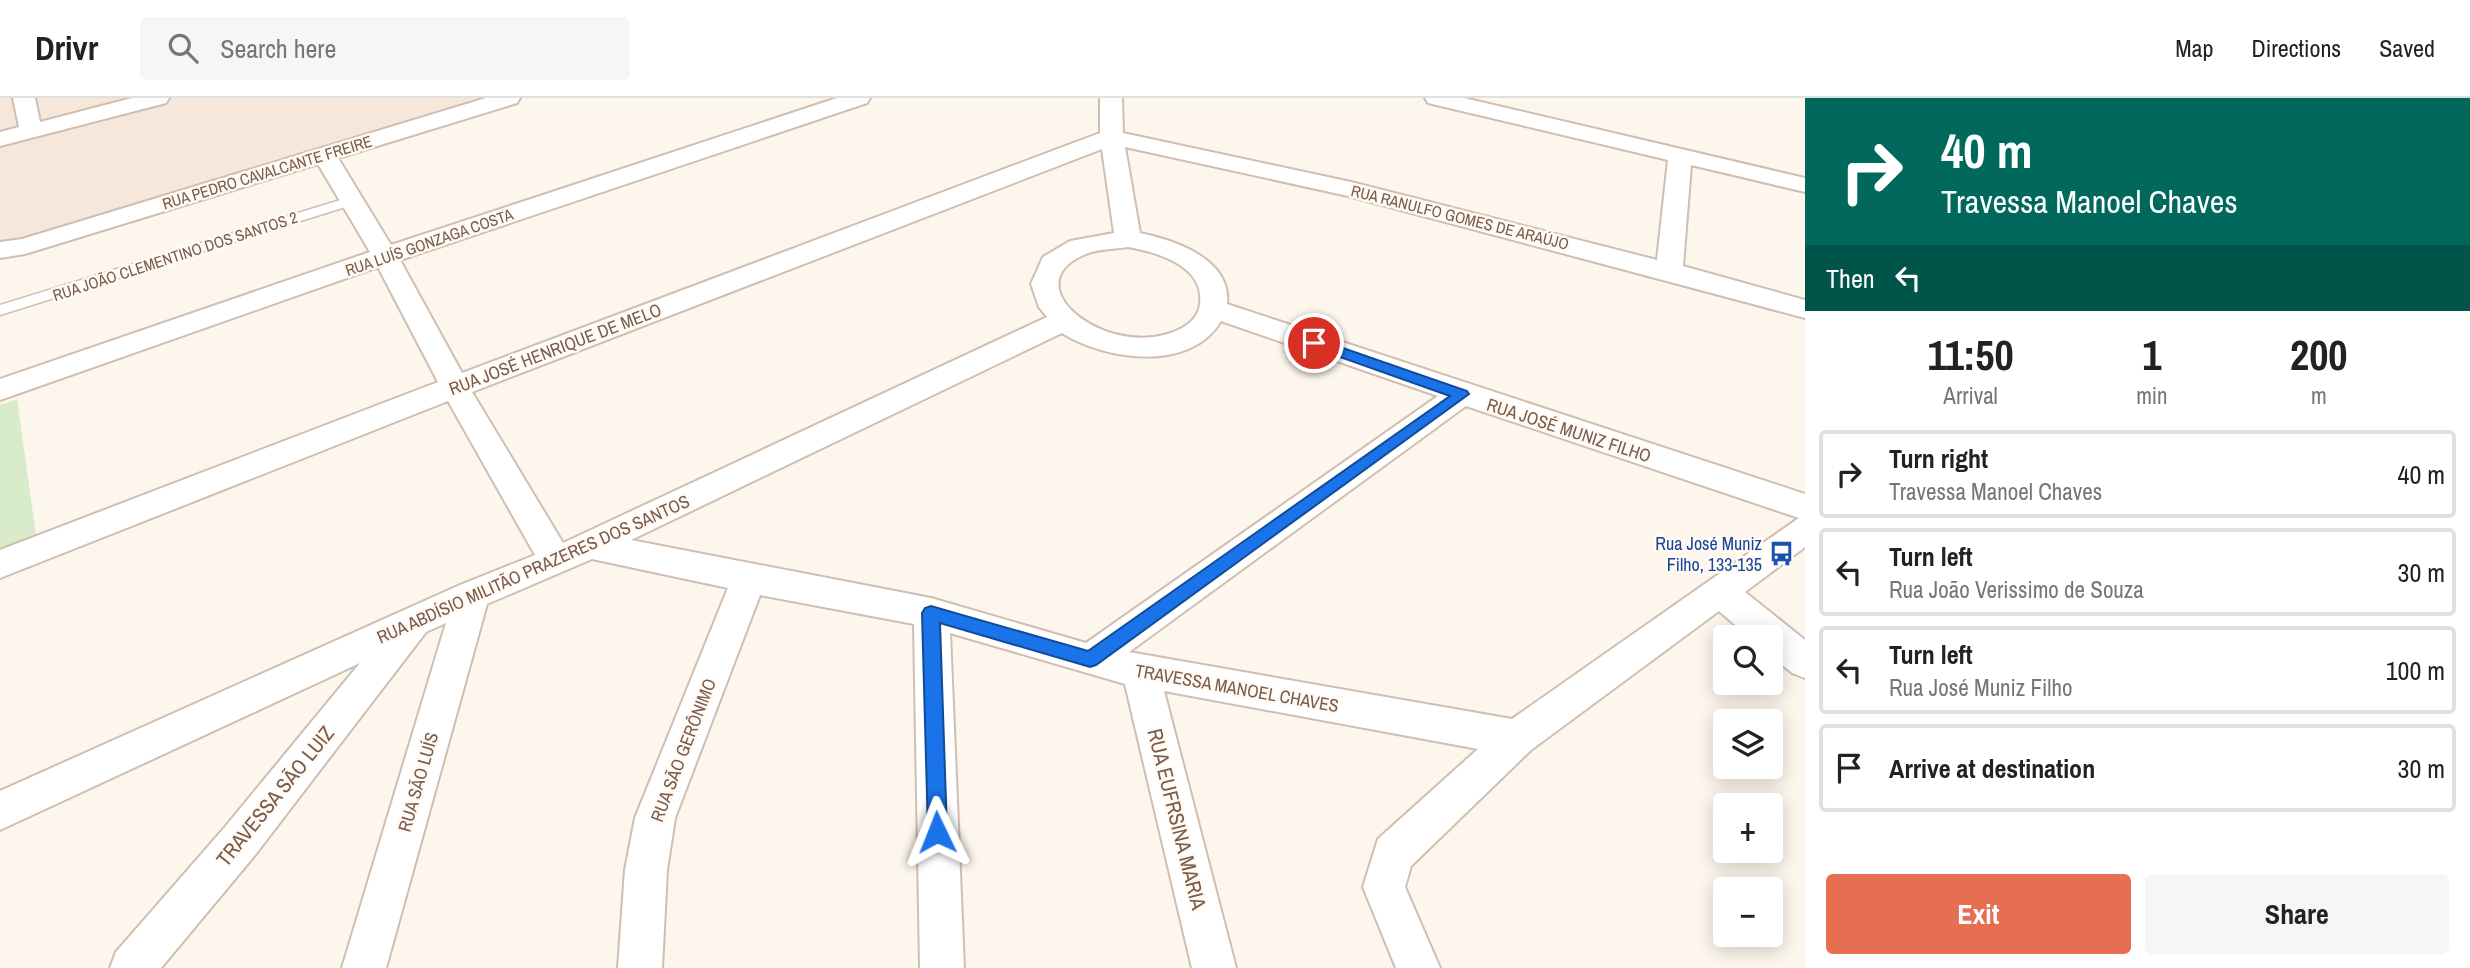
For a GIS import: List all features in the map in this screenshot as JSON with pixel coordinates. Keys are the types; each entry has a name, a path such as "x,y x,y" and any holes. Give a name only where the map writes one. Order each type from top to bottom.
{"street":[{"path":"24,98 31,131"},
{"path":"0,139 158,98"},
{"name":"RUA PEDRO CAVALCANTE FREIRE","path":"13,248 509,98"},
{"name":"RUA LUÍS GONZAGA COSTA","path":"0,390 385,256 859,98"},
{"path":"1111,98 1112,137 1128,239"},
{"path":"1436,98 1805,185"},
{"name":"RUA RANULFO GOMES DE ARAÚJO","path":"1112,137 1351,189 1805,309"},
{"name":"RUA JOSÉ HENRIQUE DE MELO","path":"0,564 455,387 1112,137"},
{"path":"324,155 385,256 455,387 556,561"},
{"path":"1669,271 1680,155"},
{"path":"1128,239 1174,251 1194,262 1208,277 1215,293 1215,309 1207,324 1189,337 1138,348 1110,344 1084,335 1063,321 1049,305 1044,287 1048,271 1060,256 1078,246 1102,240 1128,239"},
{"name":"RUA JOSÉ MUNIZ FILHO","path":"1215,309 1805,507"},
{"name":"RUA ABDÍSIO MILITÃO PRAZERES DOS SANTOS","path":"0,811 472,595 556,561 1063,321"},
{"path":"1090,660 1462,394"},
{"path":"1418,968 1384,887 1393,854 1517,738 1805,528"},
{"name":"TRAVESSA MANOEL CHAVES","path":"589,545 749,579 931,613 1090,660 1140,671 1517,738"},
{"name":"RUA SÃO GERÔNIMO","path":"640,968 646,870 655,818 749,579"},
{"path":"1719,591 1805,662"},
{"name":"RUA SÃO LUÍS","path":"365,968 472,595"},
{"path":"931,613 942,968"},
{"name":"TRAVESSA SÃO LUIZ","path":"132,968 240,841 415,623"},
{"name":"RUA EUFRSINA MARIA","path":"1140,671 1214,968"}],"lane":[{"name":"RUA JOÃO CLEMENTINO DOS SANTOS 2","path":"0,310 350,201"}],"shaded area":[{"path":"0,98 496,98 0,250"}],"green space":[{"path":"17,399 36,535 0,549 0,405"}],"place":[{"name":"Rua José Muniz Filho, 133-135","path":"1782,553"}],"route":[{"path":"937,832 931,613 1090,660 1462,394 1314,343"}]}
